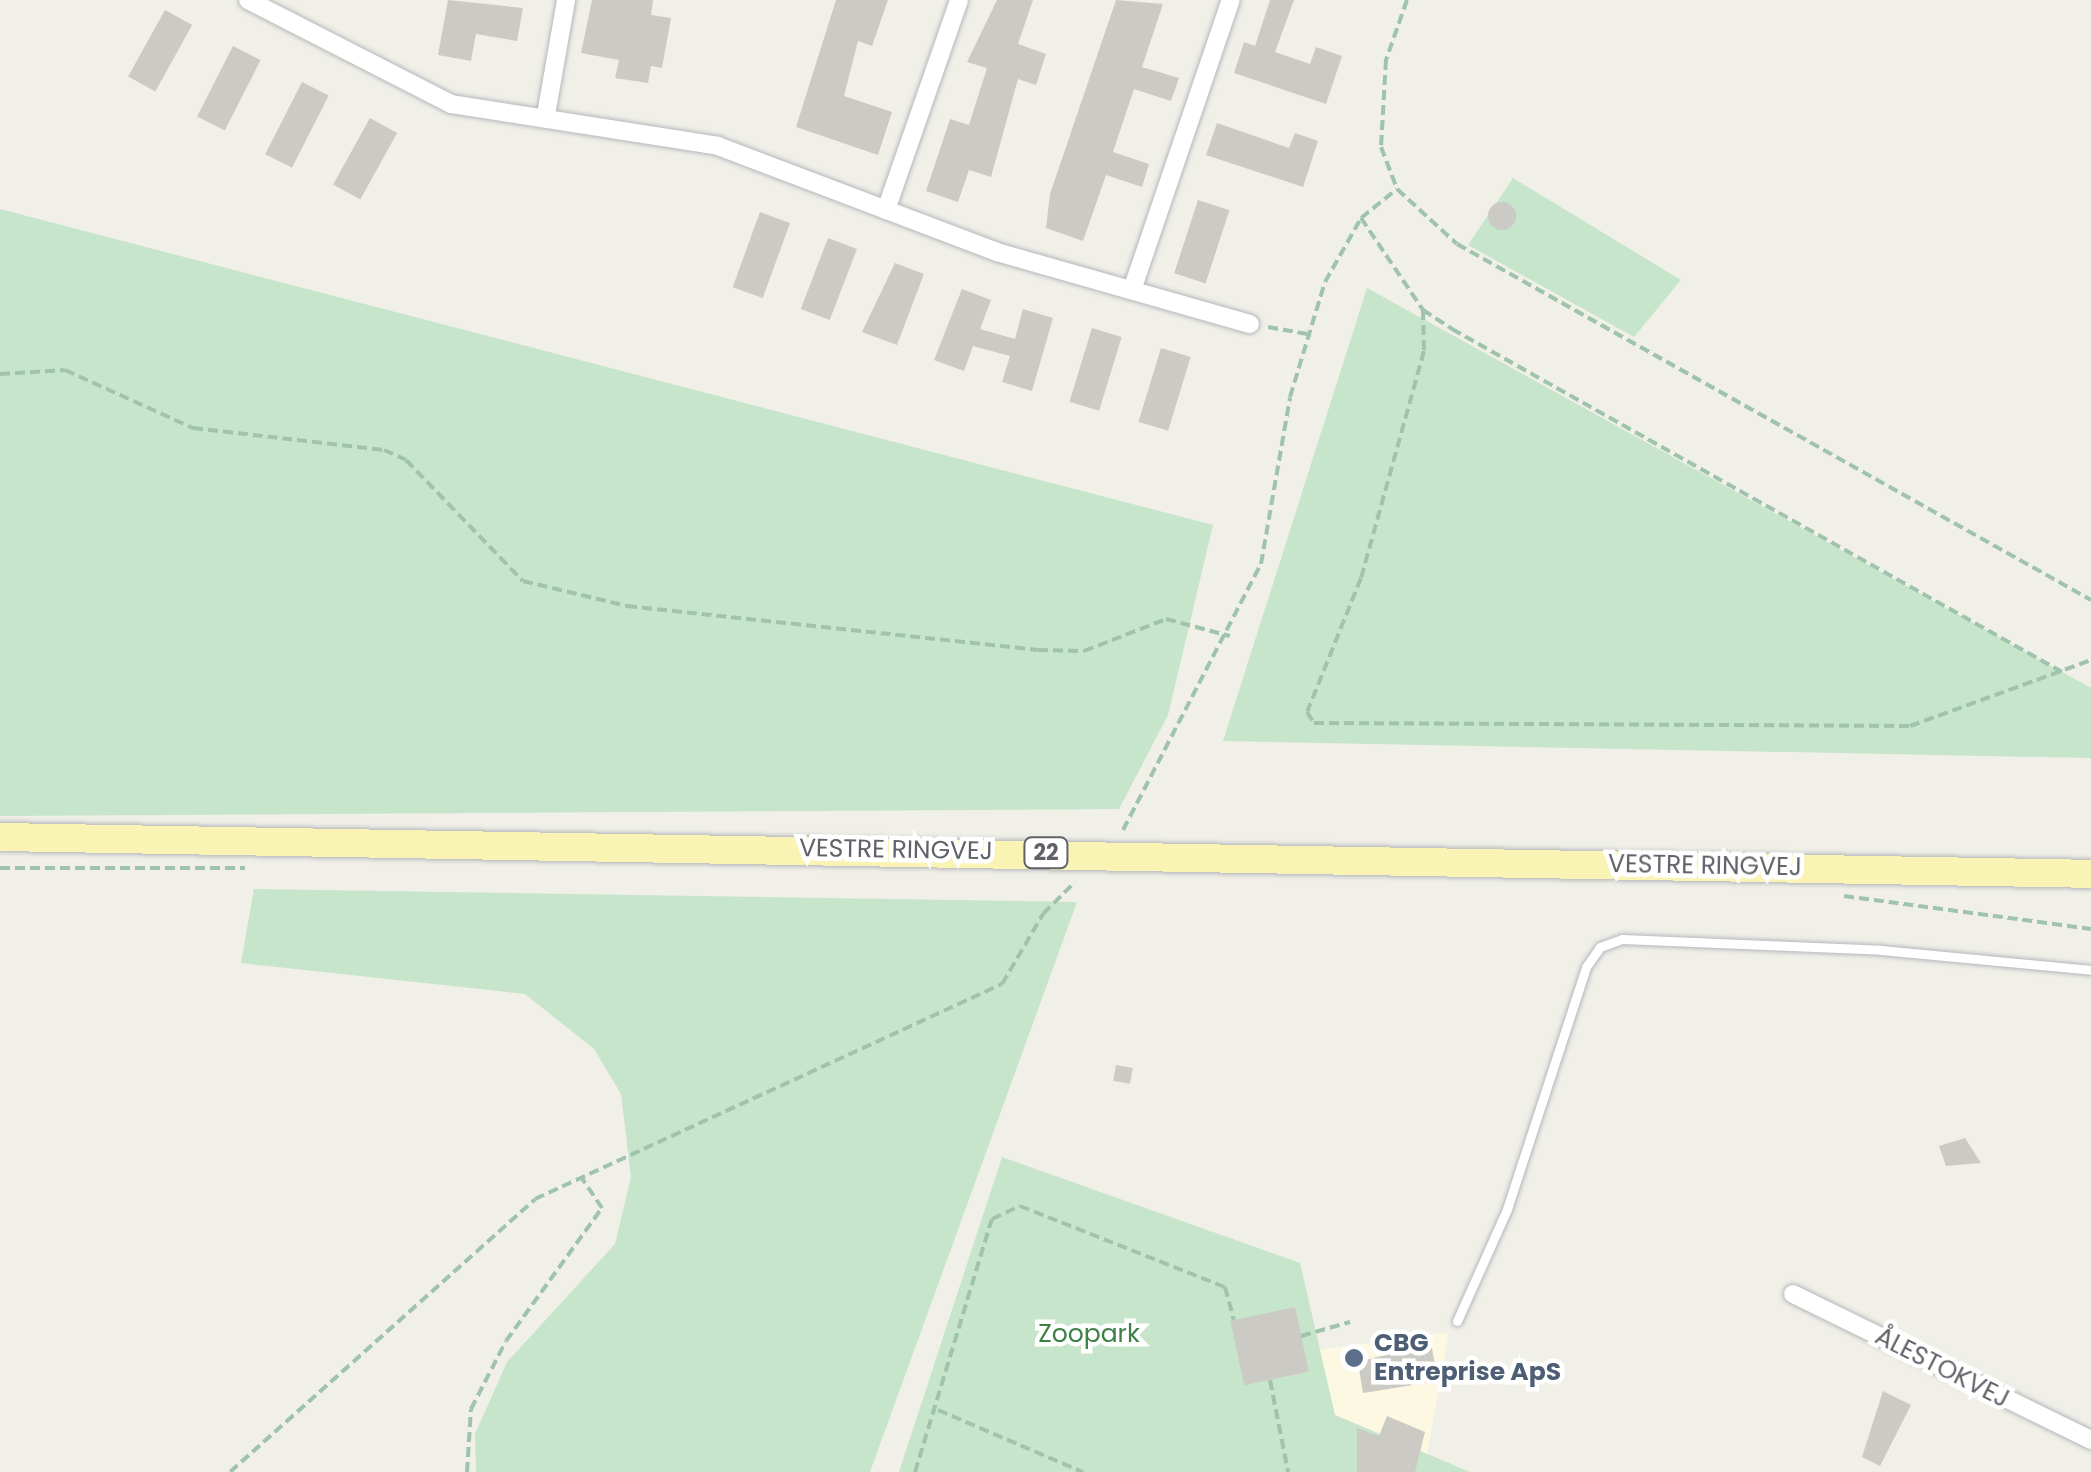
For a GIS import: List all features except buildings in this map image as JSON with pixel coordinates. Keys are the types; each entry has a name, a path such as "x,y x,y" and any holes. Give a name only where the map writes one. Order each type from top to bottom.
{"main road":[{"name":"VESTRE RINGVEJ","path":"0,838 1114,854 2091,874"}],"street":[{"path":"248,0 452,104 546,115 718,146 886,210 1250,324"},
{"path":"546,115 566,0"},
{"path":"886,210 959,0"},
{"path":"1132,290 1232,0"},
{"name":"ÅLESTOKVEJ","path":"1794,1294 2091,1440"}],"lane":[{"path":"1457,1321 1508,1209 1586,966 1600,948 1622,939 1881,950 2091,970"}],"path":[{"path":"1407,0 1377,111 1397,190 1457,244 2091,600"},
{"path":"1114,854 1144,777 1230,636 1260,564 1307,334 1361,218 1397,190"},
{"path":"1361,218 1423,310 2062,672"},
{"path":"1423,310 1424,351 1361,578 1307,712 1314,723 1910,726 2091,660"},
{"path":"1250,324 1307,334"},
{"path":"0,374 65,370 193,428 384,450 406,460 524,582 627,606 1038,650 1084,652 1166,620 1230,636"},
{"path":"230,1472 476,1244 581,1177 1002,984 1043,914 1080,878"},
{"path":"467,1472 471,1409 497,1358 602,1208 581,1177"},
{"path":"915,1472 938,1410 936,1379 992,1219 1020,1206 1225,1287 1234,1320"},
{"path":"1301,1336 1350,1322"},
{"path":"1270,1380 1288,1472"},
{"path":"938,1410 1083,1472"}],"shaded area":[{"path":"1449,1332 1427,1454 1335,1415 1318,1350"}],"green space":[{"path":"1513,178 1681,280 1634,337 1468,245"},
{"path":"0,209 1213,525 1168,715 1119,809 0,816"},
{"path":"1367,288 2091,688 2091,758 1223,741"},
{"path":"254,889 1077,902 870,1472 476,1472 475,1434 507,1362 615,1244 631,1177 621,1094 594,1049 525,994 241,963"},
{"name":"Zoopark","path":"1002,1157 1300,1263 1335,1415 1470,1472 899,1472"}],"place":[{"name":"CBG Entreprise ApS","path":"1354,1358"}]}
